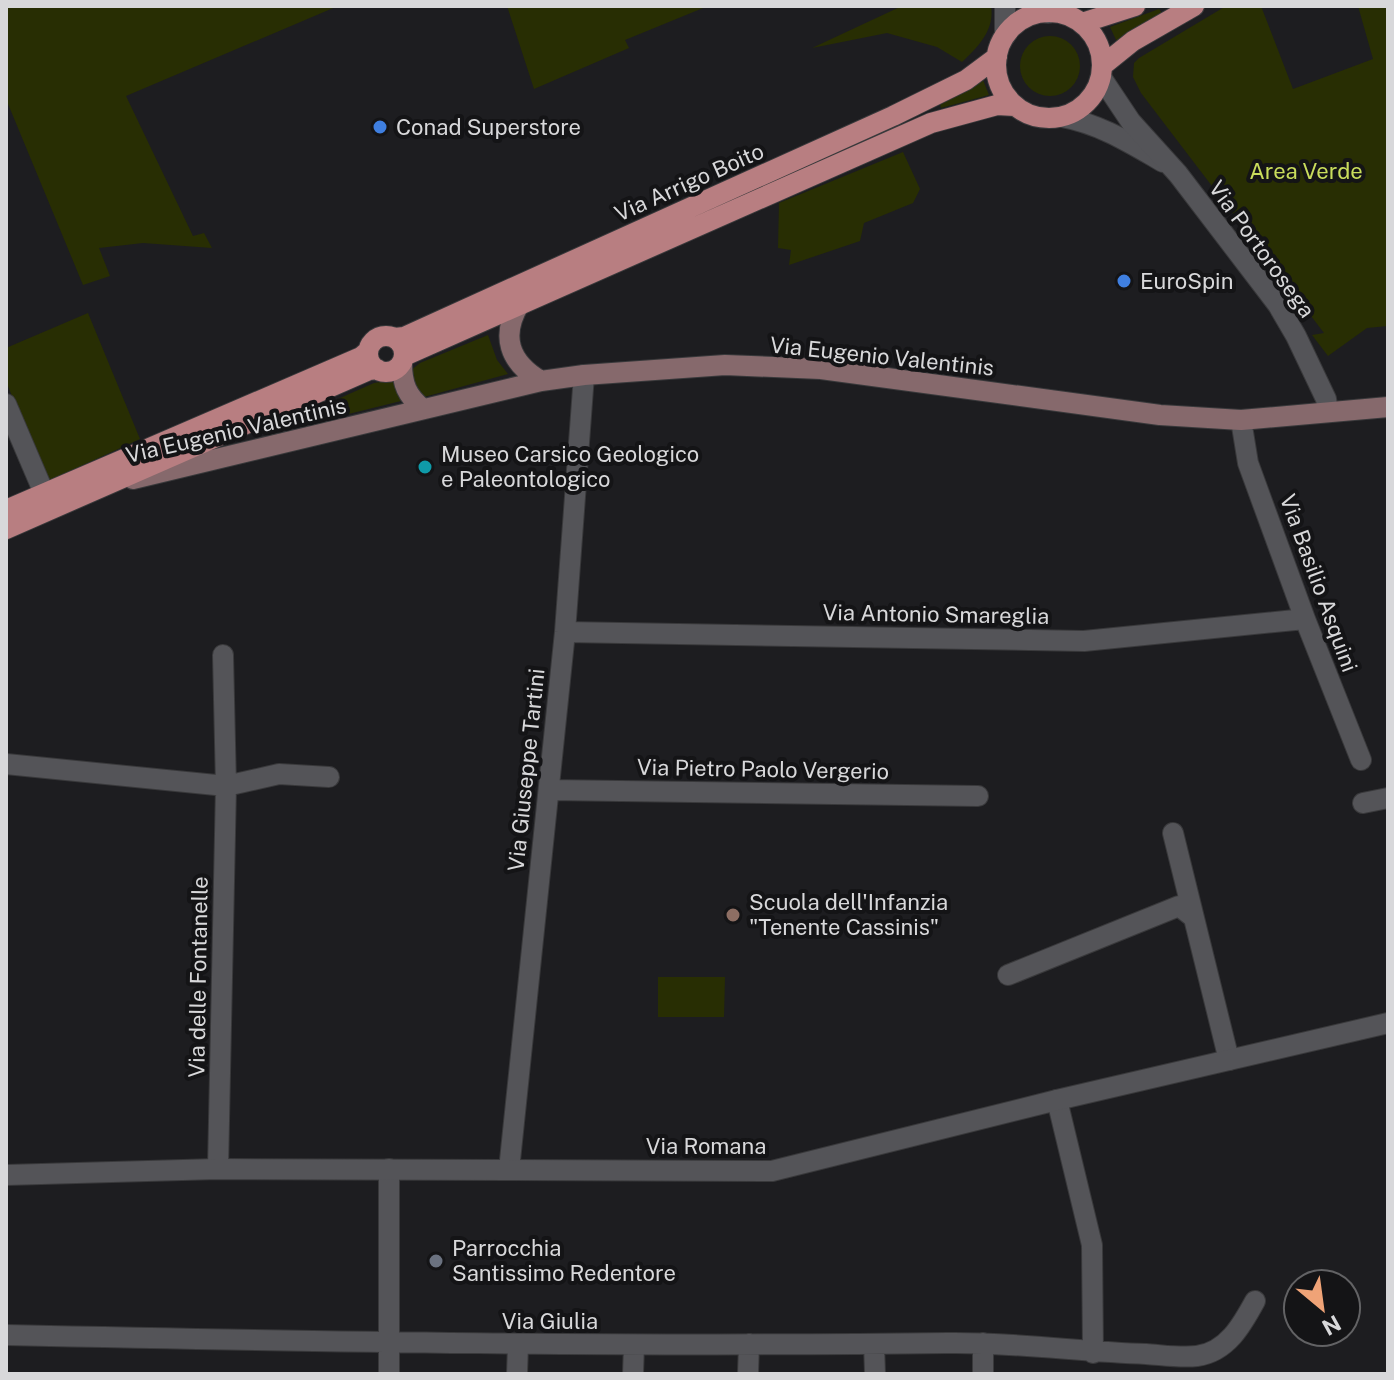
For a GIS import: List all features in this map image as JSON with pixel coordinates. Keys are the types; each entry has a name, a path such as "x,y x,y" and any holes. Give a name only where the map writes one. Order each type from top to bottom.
{"main road":[{"path":"1082,23 1135,6"},
{"path":"1062,117 1073,113 1091,98 1102,72 1133,41 1194,6"},
{"path":"1015,106 998,79 997,57 1005,36 1024,19 1046,9 1082,23 1095,38 1102,72"},
{"name":"Via Arrigo Boito","path":"400,352 404,337 893,116 966,80 997,57"},
{"name":"Via Arrigo Boito","path":"400,352 520,303 931,123 997,105 1015,106 1037,117 1062,117"},
{"path":"520,303 510,324 511,345 521,365 541,381"},
{"path":"372,360 370,345 381,336 400,352 405,388 423,409"},
{"path":"99,479 361,357 391,371 400,352"},
{"name":"Via Eugenio Valentinis","path":"6,510 44,493 99,479 541,381 584,375 725,365 821,369 1160,415 1241,420 1388,407"},
{"name":"Via Eugenio Valentinis","path":"6,529 99,479"}],"street":[{"path":"1005,6 1005,36"},
{"name":"Via Portorosega","path":"1102,72 1131,122 1178,174 1278,305 1320,386 1328,412"},
{"name":"Via Portorosega","path":"1062,117 1086,121 1121,136 1167,163"},
{"name":"Via Giuseppe Tartini","path":"509,1170 565,632 584,375"},
{"path":"6,404 44,493"},
{"name":"Via Basilio Asquini","path":"1241,420 1248,463 1361,760"},
{"name":"Via Antonio Smareglia","path":"565,632 1084,641 1305,619"},
{"name":"Via delle Fontanelle","path":"218,1169 226,786 223,655"},
{"path":"6,764 226,786 279,774 329,777"},
{"name":"Via Pietro Paolo Vergerio","path":"549,790 978,796"},
{"path":"1363,803 1388,798"},
{"path":"1173,833 1229,1060"},
{"path":"1008,975 1179,906 1193,917"},
{"name":"Via Romana","path":"6,1175 218,1169 772,1171 1057,1100 1388,1023"},
{"path":"1057,1100 1092,1245 1093,1353"},
{"path":"389,1169 389,1374"},
{"name":"Via Giulia","path":"6,1335 518,1345 983,1343 1093,1353 1197,1356 1215,1351 1242,1325 1255,1301"},
{"path":"983,1343 983,1374"},
{"path":"748,1374 749,1344"},
{"path":"874,1344 875,1374"},
{"path":"517,1374 518,1345"},
{"path":"633,1374 634,1345"}],"green space":[{"path":"6,6 338,6 126,96 193,236 204,233 212,248 143,243 99,248 110,276 83,285 6,99"},
{"path":"507,6 708,6 625,40 629,48 534,89"},
{"path":"902,6 991,6 992,15 988,30 962,62 937,47 887,33 812,48"},
{"name":"Area Verde","path":"1226,6 1261,6 1293,89 1373,59 1358,6 1388,6 1388,326 1367,328 1328,356 1312,335 1324,333 1141,93 1133,77 1134,63 1139,58"},
{"path":"1159,9 1162,13 1117,42 1110,27"},
{"path":"1050,36 1062,38 1071,45 1078,54 1078,78 1071,87 1062,94 1050,96 1038,94 1029,87 1022,78 1020,66 1022,54 1029,45 1038,38"},
{"path":"983,80 989,95 941,108 940,104"},
{"path":"903,152 920,189 913,203 864,223 860,241 789,265 791,250 778,248 779,203"},
{"path":"88,313 140,439 46,482 6,381 6,348"},
{"path":"488,335 497,360 508,374 424,397 417,391 410,371 420,363"},
{"path":"393,380 401,401 280,431 278,428 374,383"},
{"path":"658,977 725,977 724,1017 658,1017"}],"place":[{"name":"Conad Superstore","path":"380,127"},
{"name":"EuroSpin","path":"1124,281"},
{"name":"Museo Carsico Geologico e Paleontologico","path":"425,467"},
{"name":"Scuola dell'Infanzia \"Tenente Cassinis\"","path":"733,915"},
{"name":"Parrocchia Santissimo Redentore","path":"436,1261"}]}
